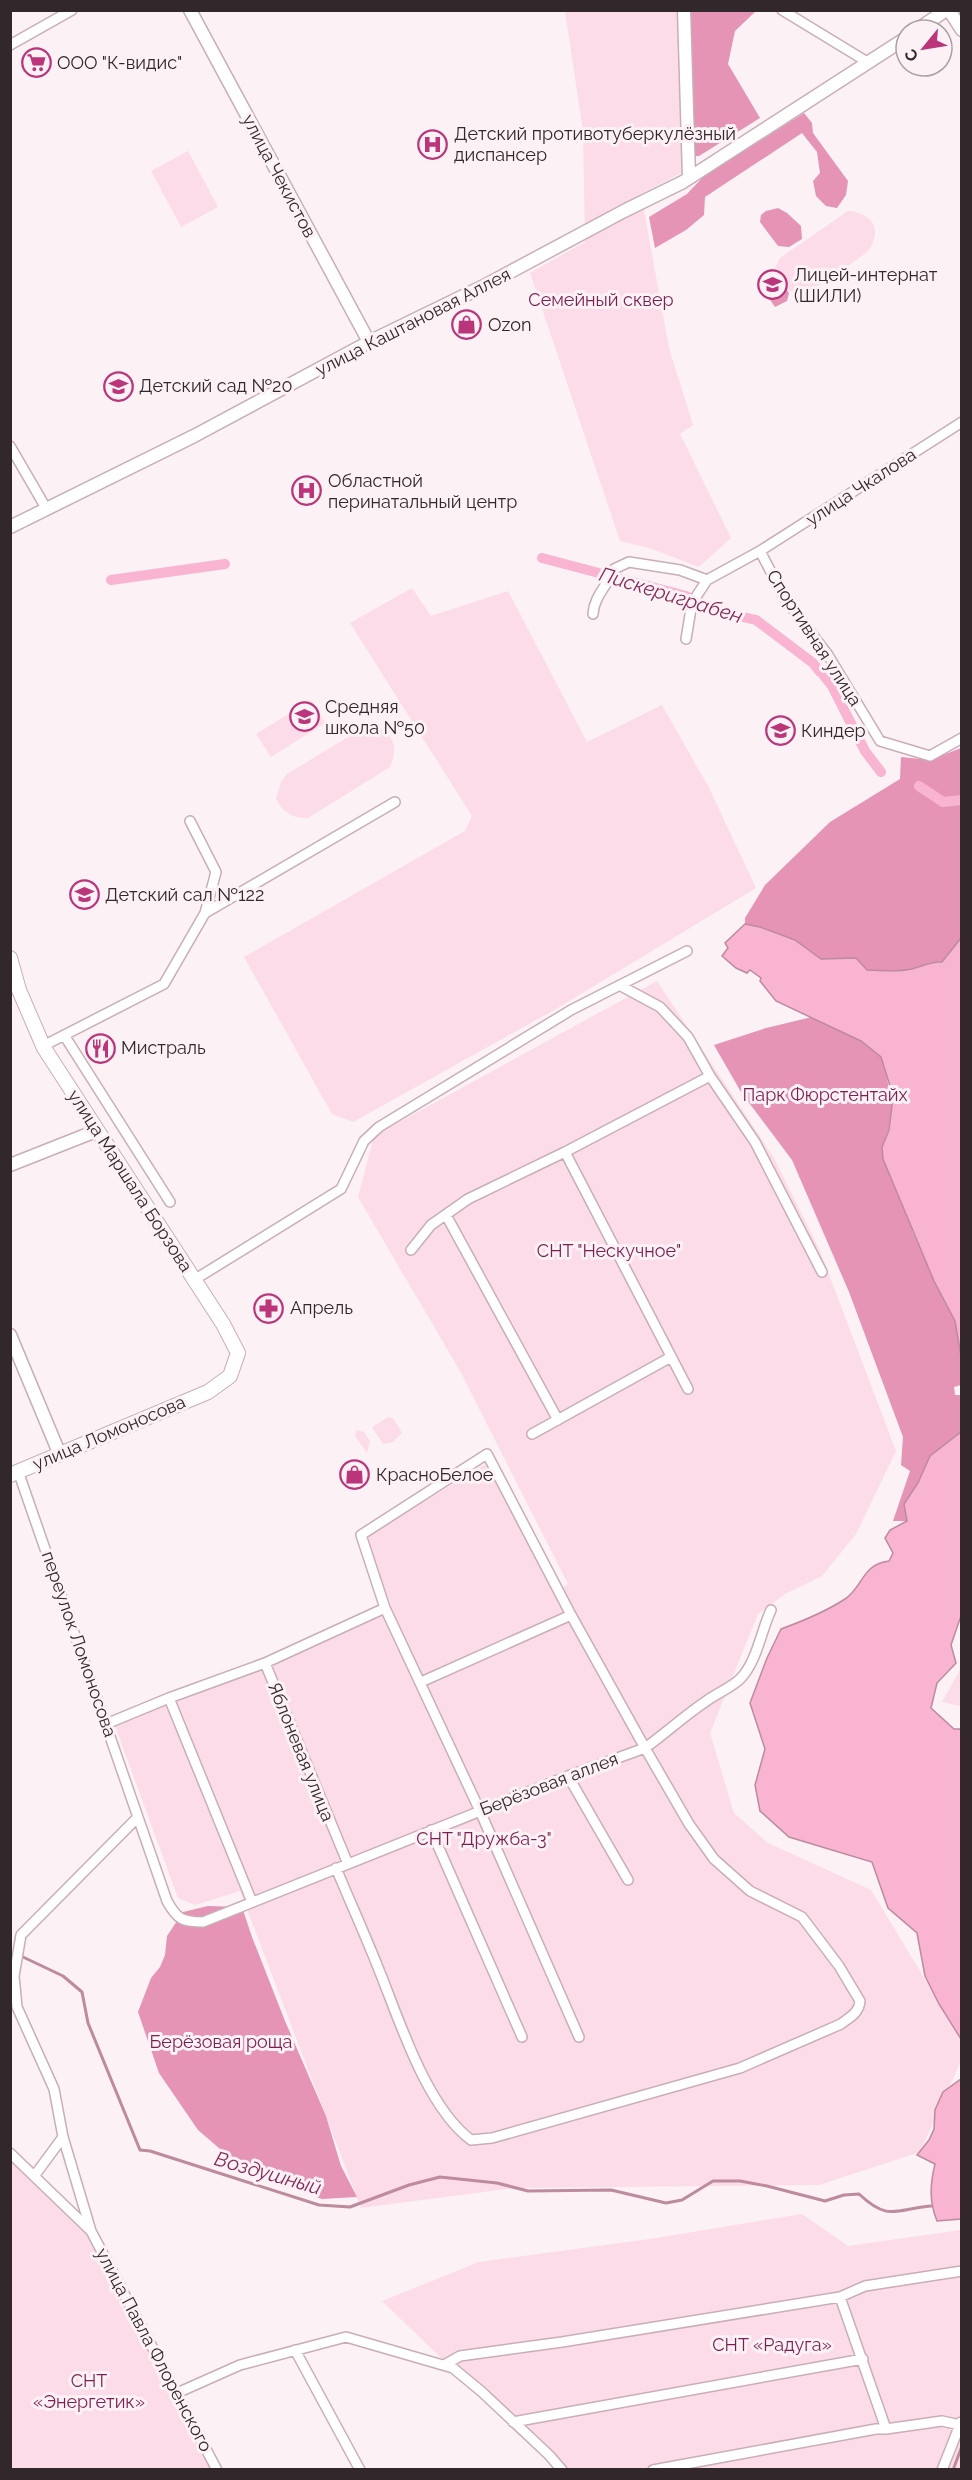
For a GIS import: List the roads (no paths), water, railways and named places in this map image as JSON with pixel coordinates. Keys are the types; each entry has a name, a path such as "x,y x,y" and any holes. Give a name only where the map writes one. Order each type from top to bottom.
{"main road":[{"name":"улица Маршала Борзова","path":"10,958 19,990 43,1046 235,1343 238,1353 230,1376 208,1392"},
{"name":"улица Ломоносова","path":"14,1473 208,1392"}],"street":[{"path":"10,45 72,10"},
{"name":"улица Чекистов","path":"190,10 369,342"},
{"path":"684,10 687,178"},
{"path":"782,10 869,63"},
{"path":"947,10 962,30"},
{"name":"улица Каштановая Аллея","path":"10,527 194,436 369,342 489,283 687,178 894,46"},
{"name":"улица Чкалова","path":"707,580 760,552 962,423"},
{"path":"10,446 46,508"},
{"name":"Спортивная улица","path":"760,552 785,599 828,655 880,741 930,756 962,738"},
{"path":"593,614 594,604 614,569 629,562 680,570 707,580 694,599 686,639"},
{"path":"206,914 396,802"},
{"path":"43,1046 164,984 206,914 216,872 190,821"},
{"path":"194,1280 341,1189 364,1141 379,1127 571,1010 687,951"},
{"path":"621,986 660,1007 688,1037 710,1076 755,1142 822,1272"},
{"path":"64,1035 170,1202"},
{"path":"411,1250 431,1225 468,1199 565,1152 710,1076"},
{"path":"10,1165 96,1131"},
{"path":"565,1152 688,1389"},
{"path":"446,1215 558,1420"},
{"path":"10,1335 60,1455"},
{"path":"532,1434 671,1357"},
{"path":"336,1868 406,2038 430,2088 448,2118 471,2140 492,2138 740,2068 841,2024 854,2015 859,2008 860,2001 802,1917 750,1891 714,1859 689,1824 571,1615 487,1454 361,1535 386,1608 480,1811 579,2037"},
{"name":"переулок Ломоносова","path":"14,1473 138,1817"},
{"path":"265,1663 386,1608"},
{"name":"Берёзовая аллея","path":"138,1817 167,1901 174,1914 187,1922 203,1922 568,1776 645,1748 704,1702 740,1678 754,1656 771,1610"},
{"path":"421,1682 571,1615"},
{"name":"Яблоневая улица","path":"106,1724 265,1663 348,1864"},
{"path":"169,1698 252,1902"},
{"path":"568,1776 628,1880"},
{"name":"улица Павла Флоренского","path":"138,1817 21,1935 14,1976 17,2007 54,2089 63,2137 91,2231 217,2469"},
{"path":"431,1830 522,2037"},
{"path":"35,2175 63,2137"},
{"name":"улица Павла Флоренского","path":"10,2153 91,2231"},
{"path":"446,2364 460,2356 562,2342 840,2297 865,2286 962,2271"},
{"path":"840,2297 886,2429"},
{"path":"177,2393 240,2365 346,2337 446,2364 482,2392 562,2469"},
{"path":"295,2350 360,2469"},
{"path":"513,2422 863,2359"},
{"path":"653,2469 886,2429 942,2421 961,2422 942,2469"}],"waterway":[{"name":"Пискериграбен","path":"542,558 686,596 722,612 756,620 813,663 820,672"},
{"name":"Пискериграбен","path":"111,580 225,564"},
{"name":"Пискериграбен","path":"824,676 832,686 865,751 881,772"},
{"name":"Пискериграбен","path":"919,786 943,802 962,800"},
{"name":"Воздушный","path":"23,1957 63,1976 82,1992 88,2023 140,2150 150,2151 319,2205 350,2207 409,2185 440,2177 497,2183 528,2191 611,2190 666,2203 682,2200 713,2181 740,2181 825,2201 844,2195 859,2194 869,2203 885,2211 893,2212 931,2206"},
{"path":"953,2470 962,2446"}],"place":[{"name":"ООО \"К-видис\"","path":"36,63"},
{"name":"Детский противотуберкулёзный диспансер","path":"433,144"},
{"name":"Лицей-интернат (ШИЛИ)","path":"773,285"},
{"name":"Ozon","path":"467,325"},
{"name":"Детский сад №20","path":"118,386"},
{"name":"Областной перинатальный центр","path":"307,491"},
{"name":"Средняя школа №50","path":"304,717"},
{"name":"Киндер","path":"780,731"},
{"name":"Детский сал №122","path":"84,895"},
{"name":"Мистраль","path":"100,1048"},
{"name":"Апрель","path":"269,1308"},
{"name":"КрасноБелое","path":"355,1475"}],"park label":[{"name":"Семейный сквер","path":"601,300"},
{"name":"Парк Фюрстентайх","path":"825,1095"},
{"name":"СНТ \"Нескучное\"","path":"609,1251"},
{"name":"СНТ \"Дружба-3\"","path":"484,1839"},
{"name":"Берёзовая роща","path":"221,2042"},
{"name":"СНТ «Радуга»","path":"772,2345"},
{"name":"СНТ «Энергетик»","path":"89,2391"}]}
